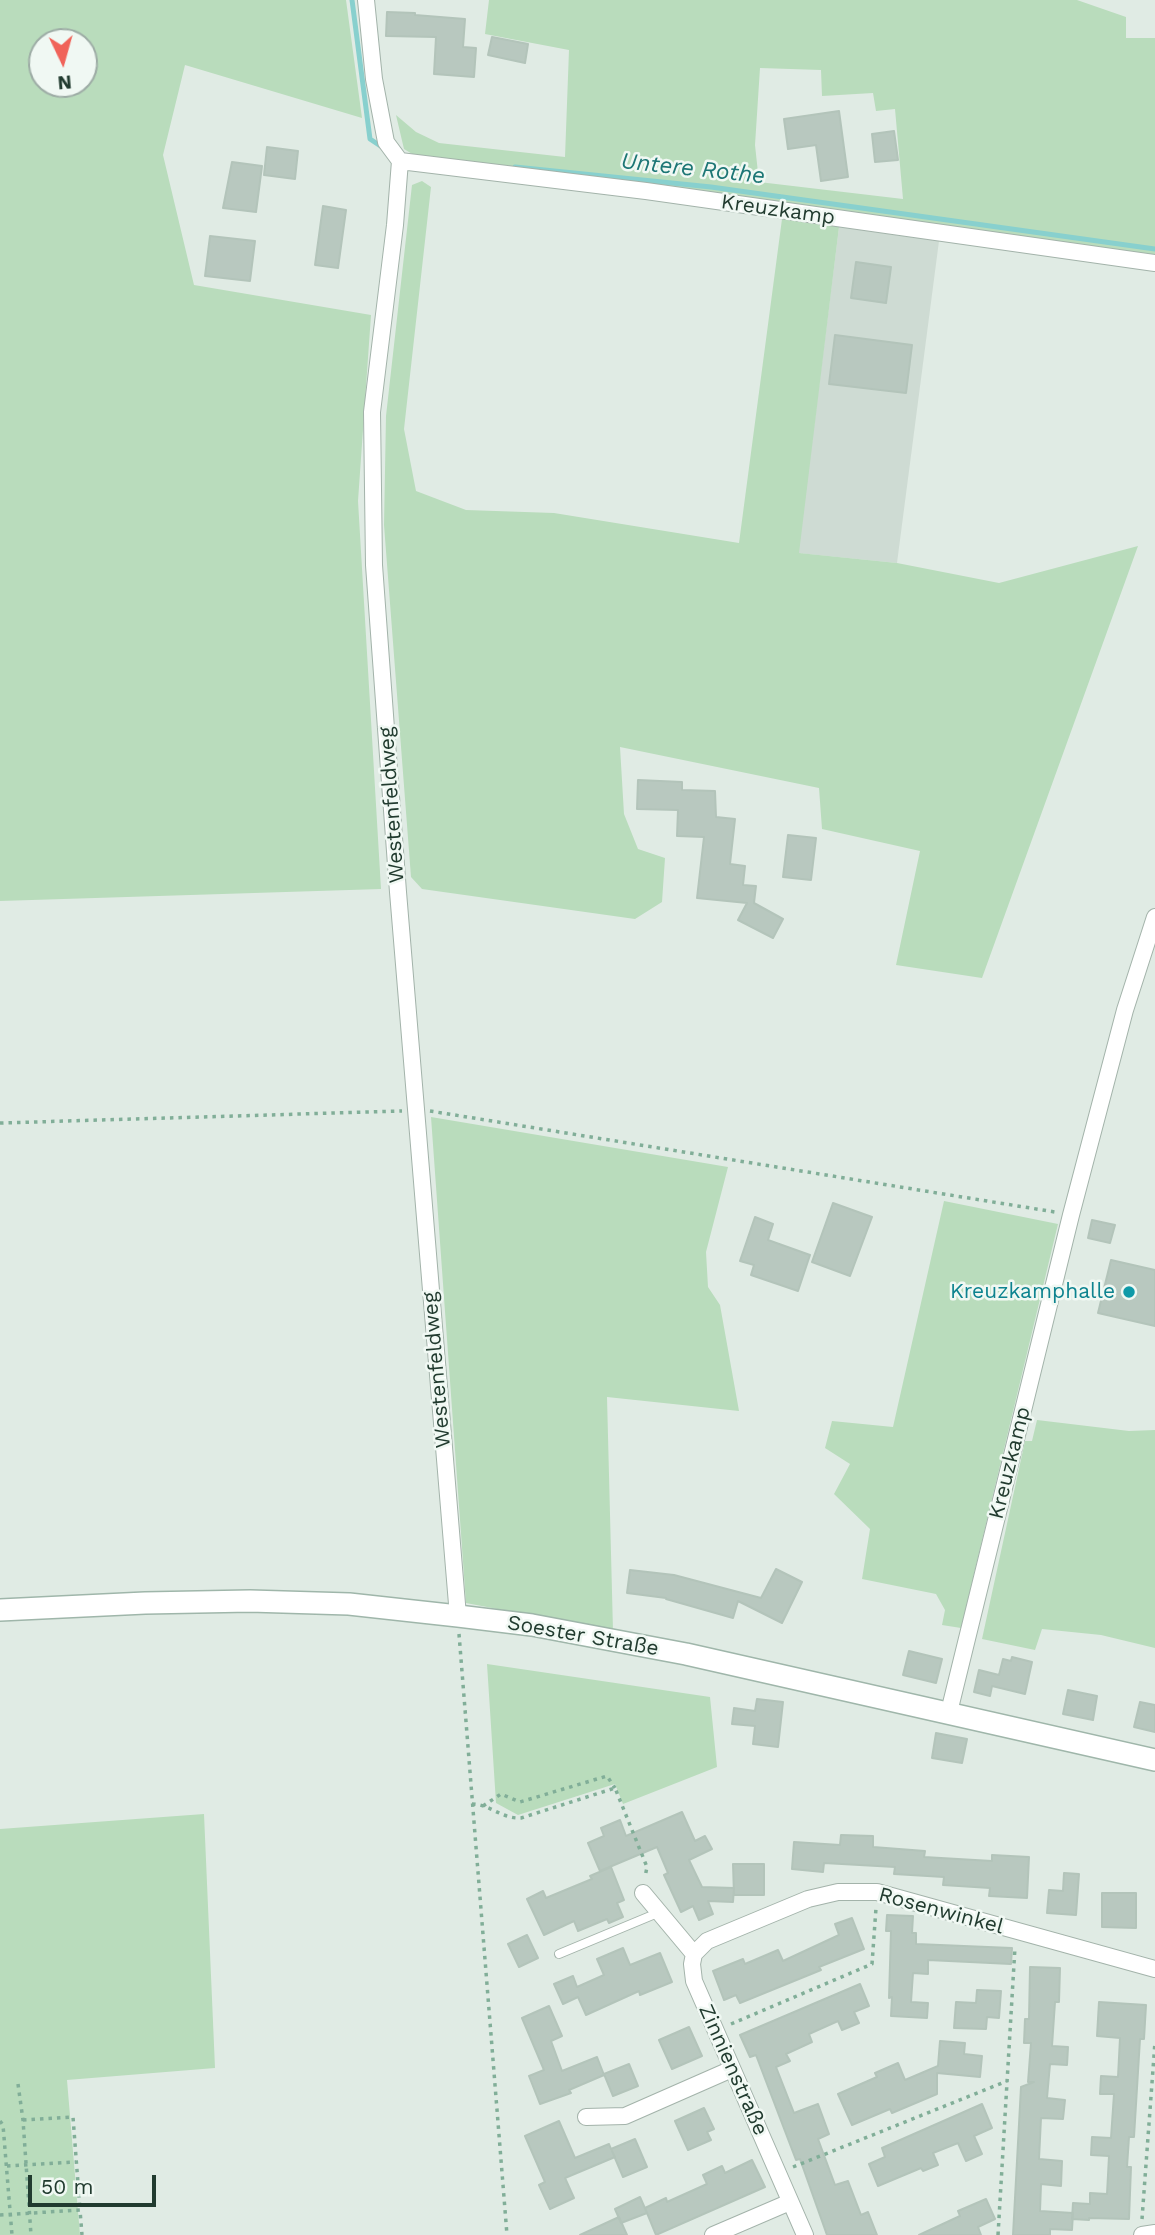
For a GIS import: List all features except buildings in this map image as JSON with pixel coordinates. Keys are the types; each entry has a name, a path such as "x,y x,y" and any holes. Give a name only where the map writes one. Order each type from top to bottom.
{"main road":[{"name":"Soester Straße","path":"0,1610 132,1603 250,1601 349,1604 532,1625 686,1654 1155,1760"}],"street":[{"path":"366,0 374,79 386,142 400,161"},
{"name":"Kreuzkamp","path":"400,161 646,191 1155,263"},
{"name":"Westenfeldweg","path":"400,161 395,225 372,412 374,565 415,1109 458,1616"},
{"name":"Kreuzkamp","path":"949,1712 1071,1215 1125,1010 1155,917"},
{"name":"Rosenwinkel","path":"694,1954 707,1941 808,1899 838,1892 877,1892 1155,1969"},
{"path":"643,1893 694,1954"},
{"name":"Zinnienstraße","path":"694,1954 694,1981 804,2235"},
{"path":"586,2117 625,2116 732,2069"},
{"path":"713,2235 790,2202"}],"lane":[{"path":"559,1955 660,1912"}],"path":[{"path":"0,1124 394,1112 415,1109 1071,1215"},
{"path":"458,1616 508,2235"},
{"path":"483,1806 501,1794 520,1802 607,1776 615,1788 647,1867 643,1893"},
{"path":"472,1804 483,1806 508,1818 521,1818 615,1788"},
{"path":"716,2031 872,1964 877,1892"},
{"path":"998,2235 1017,1931"},
{"path":"1146,2230 1155,2042"},
{"path":"778,2173 1007,2081"},
{"path":"18,2084 31,2235"},
{"path":"23,2120 73,2117 82,2235"},
{"path":"0,2121 3,2125 12,2235"},
{"path":"7,2166 76,2162"},
{"path":"0,2215 80,2210"}],"shaded area":[{"path":"839,227 939,241 897,563 798,553"}],"green space":[{"path":"0,0 346,0 362,118 185,65 163,155 194,285 371,315 358,501 381,889 0,901"},
{"path":"489,0 1077,0 1126,17 1126,38 1155,38 1155,256 417,157 404,149 396,115 416,132 439,143 565,157 569,50 485,34","holes":["760,68 821,70 822,96 873,93 876,111 895,109 903,199 759,182 755,145"]},
{"path":"422,181 431,187 404,429 416,491 466,510 554,513 739,543 782,219 839,227 799,553 897,563 999,583 1138,546 982,978 896,965 920,851 822,829 819,788 620,747 624,814 638,849 665,858 662,902 635,919 422,889 411,877 384,525 386,416 412,185"},
{"path":"431,1117 728,1167 706,1252 708,1287 720,1305 739,1411 607,1397 613,1631 466,1603"},
{"path":"944,1201 1058,1224 961,1628 942,1625 945,1610 936,1594 862,1579 870,1529 834,1494 850,1464 825,1448 832,1421 893,1427"},
{"path":"1037,1420 1129,1431 1155,1430 1155,1648 1101,1635 1042,1629 1035,1650 982,1639 1025,1441 1032,1441"},
{"path":"487,1664 710,1697 717,1767 623,1804 615,1784 518,1815 496,1803"},
{"path":"204,1814 215,2068 67,2080 80,2235 0,2235 0,1829"}],"waterway":[{"name":"Untere Rothe","path":"352,0 370,139 382,147"},
{"name":"Untere Rothe","path":"515,167 711,187 1155,249"}],"place":[{"name":"Kreuzkamphalle","path":"1129,1292"}]}
